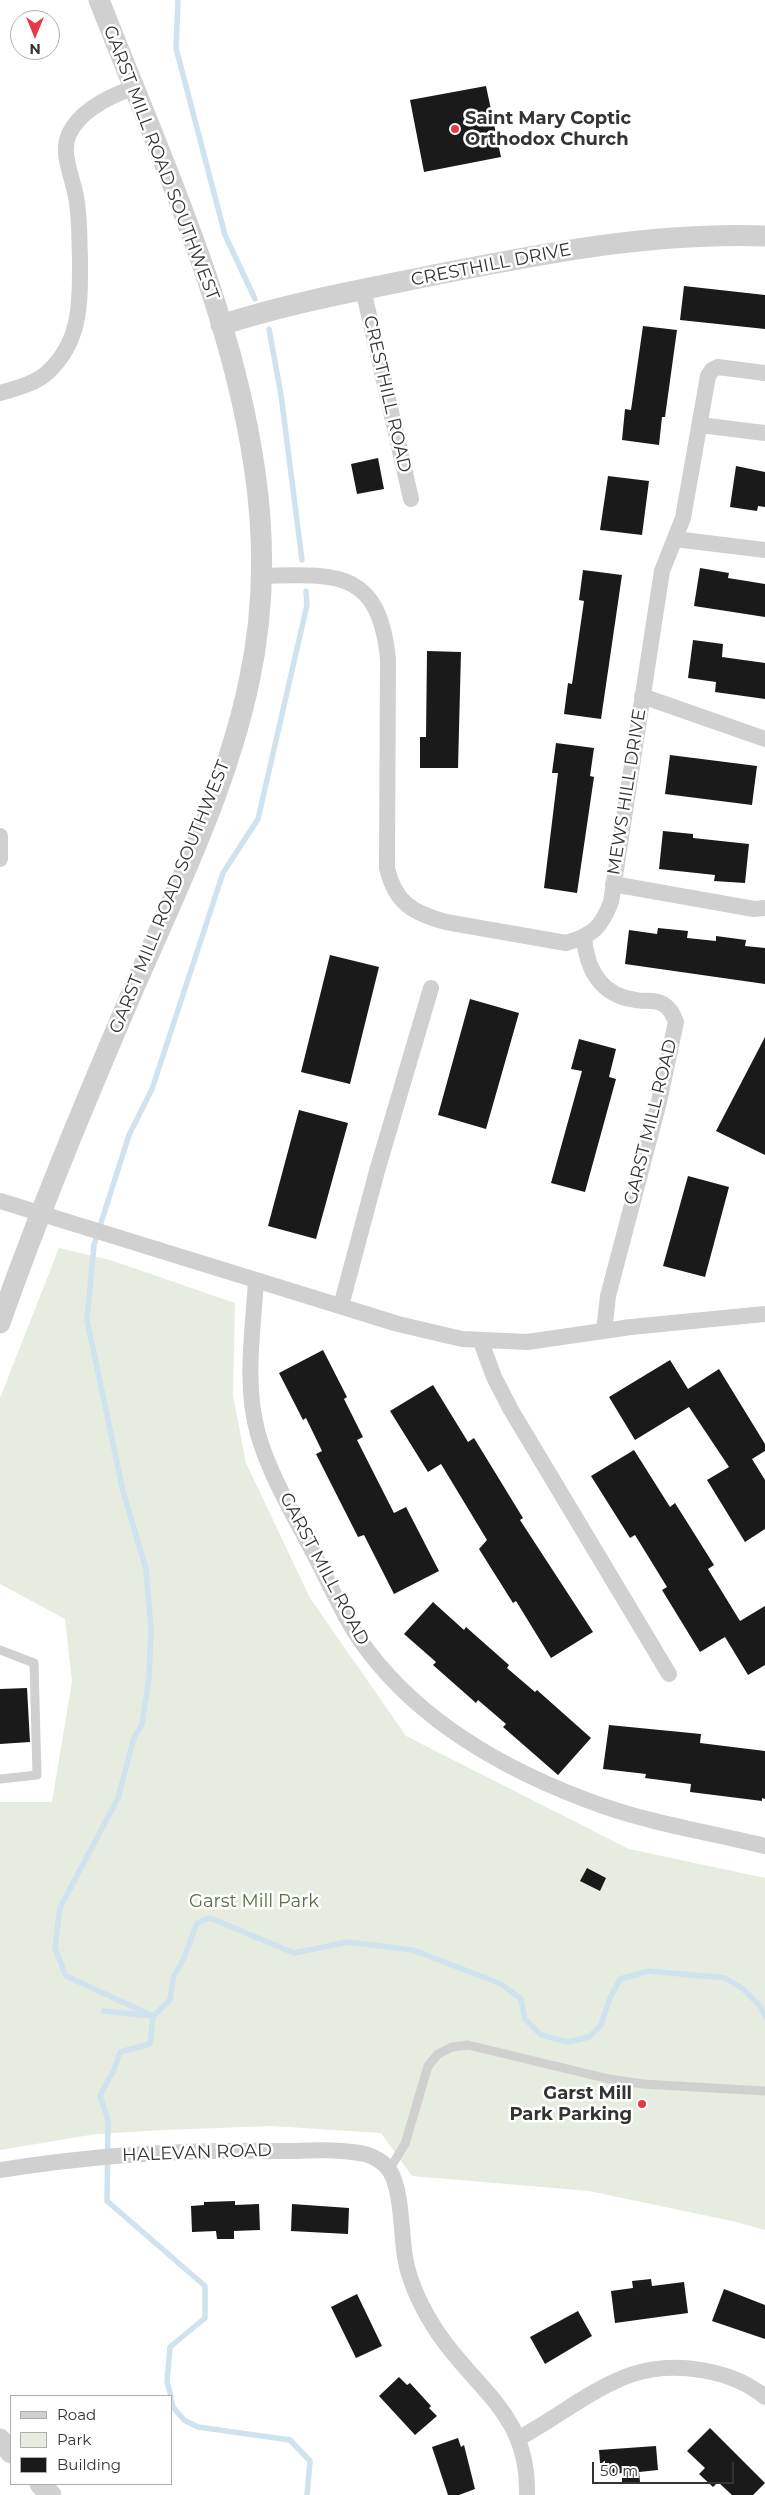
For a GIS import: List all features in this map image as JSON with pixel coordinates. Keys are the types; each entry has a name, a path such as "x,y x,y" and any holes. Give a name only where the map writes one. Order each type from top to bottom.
{"street":[{"name":"GARST MILL ROAD SOUTHWEST","path":"0,1323 67,1145 203,827 228,756 249,683 258,630 262,576 261,532 255,472 242,402 221,325 192,237 99,0"},
{"path":"0,394 31,384 48,373 60,358 74,332 80,306 79,222 76,196 67,162 66,150 69,134 93,107 112,96 133,88"},
{"name":"CRESTHILL DRIVE","path":"221,325 278,308 363,289 606,244 685,236 765,236"},
{"name":"CRESTHILL ROAD","path":"363,289 411,499"},
{"name":"MEWS HILL DRIVE","path":"765,373 718,368 712,370 708,376 687,503 662,571 613,884 754,909 765,908"},
{"path":"700,425 765,433"},
{"path":"675,539 765,550"},
{"path":"262,576 322,575 340,579 356,588 370,600 379,613 386,636 388,659 387,868 390,884 399,898 409,907 429,917 446,922 566,943 584,938 598,928 604,920 611,902 613,884"},
{"name":"MEWS HILL DRIVE","path":"642,696 765,739"},
{"path":"0,836 0,859"},
{"name":"GARST MILL ROAD","path":"584,938 586,955 591,971 603,987 624,998 656,1001 664,1004 672,1012 676,1022 659,1102 608,1296 604,1331"},
{"path":"341,1306 377,1171 431,988"},
{"path":"0,1201 398,1324 481,1342 526,1342 604,1331 765,1314"},
{"name":"GARST MILL ROAD","path":"256,1281 252,1401 257,1432 267,1462 350,1625 385,1673 412,1699 462,1737 497,1759 560,1789 622,1812 765,1846"},
{"path":"481,1342 494,1377 511,1410 670,1674"},
{"name":"HALEVAN ROAD","path":"0,2170 104,2156 254,2150 346,2152 366,2155 380,2161 389,2170"},
{"path":"389,2170 395,2185 405,2260 414,2289 426,2314 446,2346 506,2415 519,2438 525,2459 527,2495"},
{"path":"519,2438 596,2392 633,2374 661,2369 690,2369 718,2374 739,2381 765,2397"},
{"path":"0,2439 10,2452"},
{"path":"41,2485 51,2495"}],"lane":[{"path":"0,1650 34,1663 37,1775 0,1779"},
{"path":"389,2170 405,2144 428,2066 438,2054 452,2047 468,2045 609,2080 643,2084 765,2091"}],"green space":[{"name":"Garst Mill Park","path":"59,1248 110,1260 235,1303 233,1396 246,1463 310,1598 406,1736 629,1849 765,1878 765,2230 732,2221 589,2191 412,2176 381,2133 272,2126 163,2130 96,2134 0,2150 0,1802 52,1802 72,1682 65,1619 0,1584 0,1398"}],"building":[{"name":"Saint Mary Coptic Orthodox Church","path":"486,86 501,157 424,172 410,100"},
{"path":"684,286 765,295 765,329 680,320"},
{"path":"643,326 677,330 665,417 662,417 659,445 622,440 625,409 631,410"},
{"path":"378,458 384,489 357,494 351,464"},
{"path":"736,466 765,472 765,507 758,506 757,511 730,507"},
{"path":"608,476 649,481 642,535 600,530"},
{"path":"700,568 729,573 728,578 765,584 765,617 694,606"},
{"path":"583,570 622,575 601,719 564,714 568,683 572,684 584,601 579,600"},
{"path":"693,640 723,644 722,657 765,663 765,699 715,692 716,682 688,678"},
{"path":"427,651 461,652 458,768 420,768 420,737 426,737"},
{"path":"556,743 594,748 590,776 594,777 577,893 544,888 558,773 552,773"},
{"path":"670,755 757,766 752,805 665,794"},
{"path":"663,831 693,834 693,838 749,844 745,883 714,881 715,875 659,869"},
{"path":"658,928 688,931 687,938 716,941 716,936 746,940 745,946 765,948 765,984 625,964 629,930 657,934"},
{"path":"330,955 379,967 350,1084 301,1072"},
{"path":"470,999 519,1013 486,1129 438,1115"},
{"path":"765,1037 765,1155 716,1131"},
{"path":"579,1039 616,1049 609,1077 616,1079 585,1192 551,1183 582,1071 571,1069"},
{"path":"299,1110 348,1123 316,1239 268,1226"},
{"path":"688,1176 729,1187 705,1277 663,1266"},
{"path":"323,1350 347,1397 344,1399 363,1437 357,1440 394,1513 406,1507 439,1571 394,1594 364,1535 358,1537 316,1454 322,1451 306,1418 303,1420 279,1373"},
{"path":"670,1360 688,1389 719,1369 765,1444 765,1451 752,1459 765,1480 765,1529 745,1542 707,1480 729,1467 689,1407 635,1440 609,1397"},
{"path":"433,1385 468,1442 474,1438 523,1518 520,1520 593,1632 551,1658 516,1601 513,1603 479,1549 487,1540 441,1464 428,1472 390,1411"},
{"path":"634,1450 670,1507 675,1503 714,1565 708,1569 740,1621 765,1606 765,1665 748,1675 725,1637 700,1652 662,1590 667,1587 635,1535 630,1538 591,1476"},
{"path":"433,1602 464,1630 466,1627 509,1665 507,1668 535,1692 537,1690 591,1738 558,1775 503,1727 506,1724 478,1700 476,1703 433,1665 436,1662 404,1634"},
{"path":"27,1688 30,1742 0,1744 0,1689"},
{"path":"609,1725 701,1734 700,1743 765,1751 765,1799 762,1798 762,1801 690,1792 691,1784 645,1778 646,1774 603,1769"},
{"path":"587,1868 606,1878 600,1891 580,1881"},
{"path":"235,2201 235,2205 259,2204 260,2230 234,2231 234,2239 217,2239 216,2231 192,2232 191,2206 204,2205 204,2202"},
{"path":"292,2204 349,2208 348,2234 291,2231"},
{"path":"651,2279 652,2286 684,2282 688,2313 615,2323 611,2291 633,2288 632,2281"},
{"path":"724,2289 765,2305 765,2339 712,2321"},
{"path":"357,2294 382,2346 356,2358 331,2307"},
{"path":"578,2311 592,2336 545,2364 530,2337"},
{"path":"399,2377 407,2385 410,2383 431,2406 429,2408 437,2416 415,2435 379,2396"},
{"path":"710,2428 765,2483 753,2495 732,2495 718,2482 713,2487 699,2474 705,2468 687,2451"},
{"path":"458,2438 461,2447 464,2445 475,2489 459,2495 448,2495 432,2447"},
{"path":"656,2446 658,2470 639,2472 640,2482 622,2484 622,2473 601,2475 599,2450"}],"waterway":[{"path":"178,0 176,48 225,235 255,299"},
{"path":"269,329 281,395 302,560"},
{"path":"306,591 307,605 258,819 223,873 152,1089 129,1135 94,1245 87,1320 123,1491 146,1569 151,1630 149,1678 142,1724 134,1738 118,1798 60,1908 55,1948 66,1976 153,2016 170,2000 173,1978 184,1958 197,1923 210,1918 294,1953 348,1942 413,1950 501,1984 521,1999 525,2019 541,2035 568,2042 589,2037 601,2025 609,2000 620,1979 649,1971 725,1978 742,1988 760,2006 765,2016"},
{"path":"104,2011 153,2016 150,2044 120,2052 114,2070 100,2095 108,2120 107,2201 205,2286 205,2318 170,2347 167,2382 171,2395"},
{"path":"172,2403 184,2420 198,2427 290,2440 310,2461 307,2495"}],"place":[{"name":"Saint Mary Coptic Orthodox Church","path":"455,129"},
{"name":"Garst Mill Park Parking","path":"642,2104"}]}
